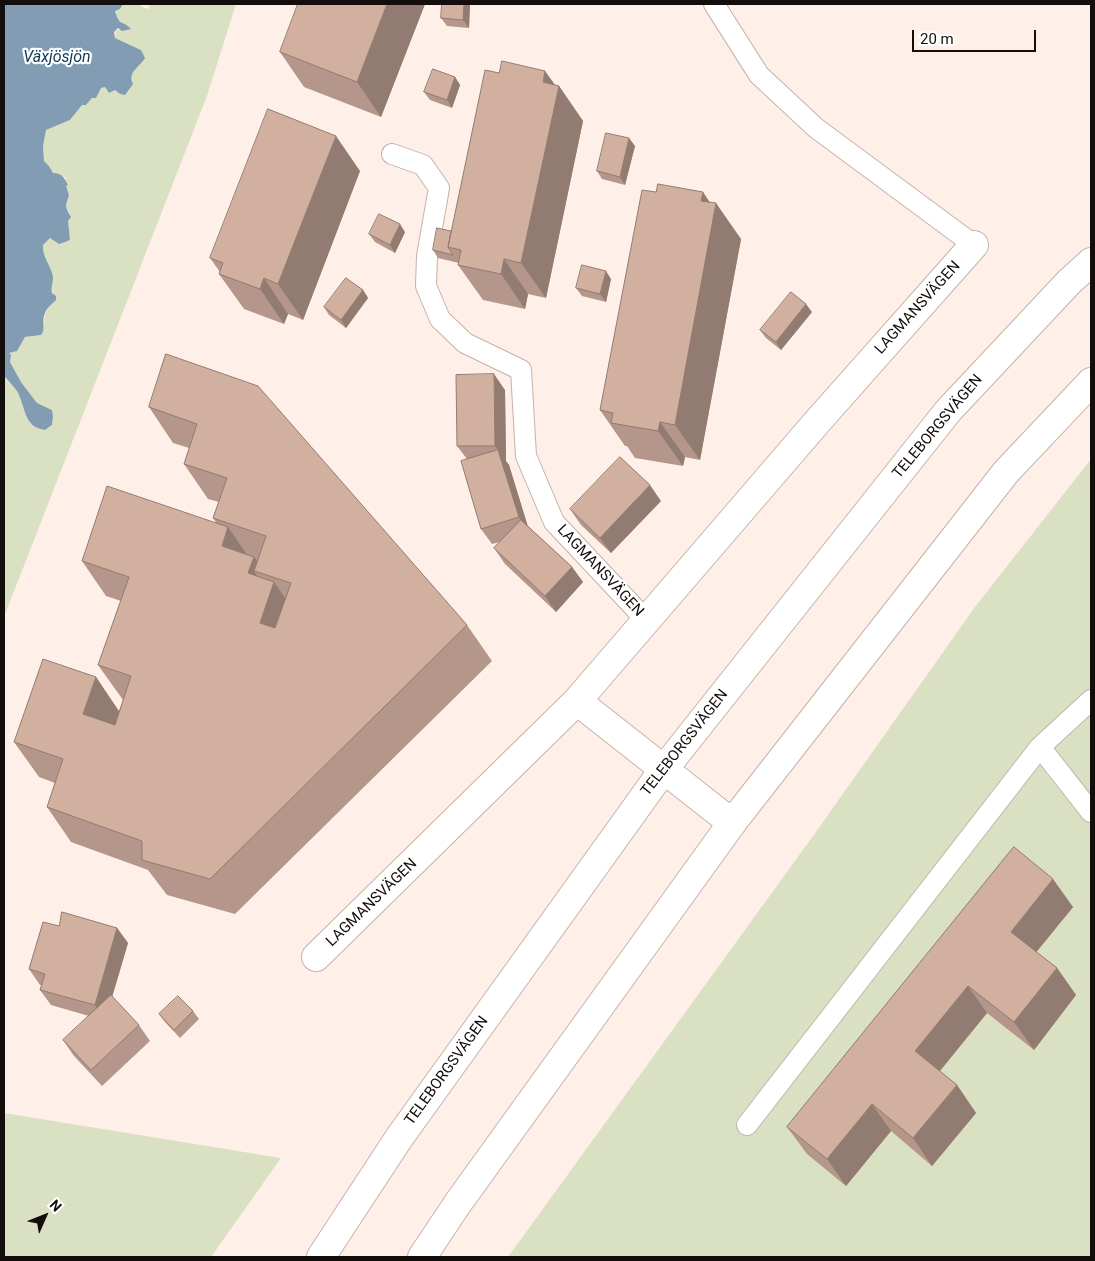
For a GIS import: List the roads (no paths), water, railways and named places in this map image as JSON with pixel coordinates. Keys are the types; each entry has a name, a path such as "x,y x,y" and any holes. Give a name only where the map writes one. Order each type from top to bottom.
{"main road":[{"name":"LAGMANSVÄGEN","path":"316,957 577,701 817,422 974,246"},
{"name":"TELEBORGSVÄGEN","path":"321,1257 399,1138 664,769 948,411 1069,282 1091,262"},
{"path":"422,1257 458,1203 732,823 1006,472 1091,382"},
{"path":"577,701 732,823"}],"lane":[{"path":"714,4 760,75 816,128 974,246"},
{"name":"LAGMANSVÄGEN","path":"392,154 423,165 439,188 427,256 426,286 440,319 465,343 521,370 526,456 554,522 646,620"},
{"path":"747,1125 1040,747 1091,700"},
{"path":"1040,747 1091,812"}],"water":[{"name":"Växjösjön","path":"4,4 123,4 120,9 115,11 120,22 131,29 122,31 118,28 114,32 115,38 141,50 145,58 133,73 133,84 125,95 115,90 109,93 105,87 101,88 96,98 92,98 86,105 82,105 70,120 46,130 43,146 44,161 53,173 63,176 68,185 66,186 69,195 66,205 71,217 68,221 70,239 59,244 50,238 43,245 53,277 52,293 56,296 56,300 45,313 41,335 25,337 17,351 9,353 11,355 10,362 21,382 37,403 52,410 52,425 45,430 38,428 29,421 17,391 4,376"}]}
